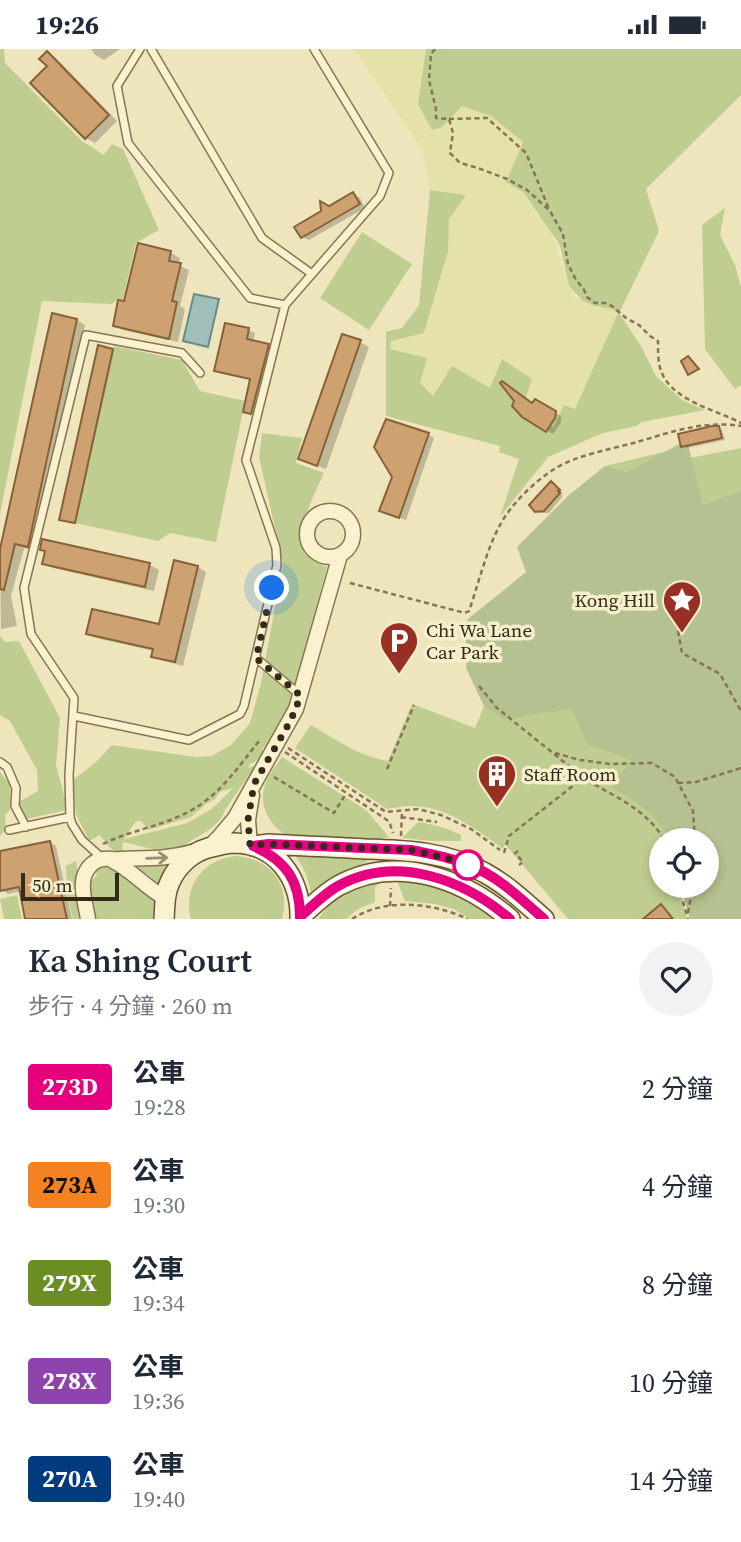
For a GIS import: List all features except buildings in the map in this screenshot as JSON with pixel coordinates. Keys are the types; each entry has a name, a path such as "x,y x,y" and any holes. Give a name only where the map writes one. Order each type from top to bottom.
{"main road":[{"path":"164,919 165,898 172,878 184,862 203,849 236,843 251,846 272,856 288,871 298,893 300,918"},
{"path":"251,846 269,844 428,853 485,872 544,919"},
{"path":"300,918 339,886 358,878 393,871 430,875 452,882 478,895 510,919"}],"street":[{"path":"88,919 84,876 89,867 102,856 172,857 203,849 219,837 234,818 254,784 281,749 300,695 340,555"},
{"path":"251,846 248,820 254,784"},
{"path":"102,856 125,866 165,898"}],"lane":[{"path":"139,49 117,86 128,143 250,298 285,305"},
{"path":"151,49 262,238 312,274"},
{"path":"74,716 188,740 240,714 244,706 277,565 276,548 246,460 285,305 380,196 389,173 314,49"},
{"path":"102,856 82,840 72,824 69,775 74,698 31,634 24,589 86,335 182,353 200,373"},
{"path":"256,658 300,695"},
{"path":"0,762 7,767 16,788 15,806 26,827"},
{"path":"9,830 70,817"}],"path":[{"path":"426,49 431,54"},
{"path":"435,49 431,54 429,80 436,118 487,118 526,153 550,211 563,234 568,264 587,297 595,303 612,306 658,341 659,363 663,376 683,397 741,424"},
{"path":"449,119 453,133 450,153 460,163 508,179 527,190 550,211"},
{"path":"349,583 465,613 469,611 499,526 508,512 531,488 556,468 576,459 674,431 704,425 741,424"},
{"path":"678,631 682,653 720,674 741,711"},
{"path":"480,686 497,708 551,753 583,778 632,806 657,828"},
{"path":"387,769 414,705"},
{"path":"102,856 119,836 189,811 221,788 259,741 266,739 387,820 393,836"},
{"path":"281,749 290,749 386,812 418,809 441,815 471,829 500,850"},
{"path":"551,753 610,764 652,763 675,777 693,811 694,828"},
{"path":"678,783 696,782 741,768"},
{"path":"272,776 334,813 350,788"},
{"path":"504,853 509,836 583,778"},
{"path":"401,836 402,810"},
{"path":"401,817 437,822"},
{"path":"518,851 515,853 523,862 519,866"},
{"path":"390,906 391,883"},
{"path":"682,898 688,918"},
{"path":"688,918 691,898"},
{"path":"352,919 368,911 406,905 430,908 468,919"}],"shaded area":[{"path":"354,49 426,49 418,104 462,106 491,116 523,142 506,182 524,193 552,233 573,296 598,308 608,306 618,313 575,410 554,428 522,409 502,360 490,388 434,396 390,350 391,341 425,333 448,251 449,219 466,195 430,190 423,151"}],"green space":[{"path":"0,49 4,49 5,63 82,141 104,155 112,144 123,149 159,230 136,243 123,299 112,304 42,301 0,514"},
{"path":"426,49 741,49 741,95 646,189 659,231 619,313 641,346 656,376 682,400 705,410 642,422 637,426 603,433 548,457 500,517 519,459 499,452 500,446 386,416 386,332 402,328 419,305 430,190 466,195 449,219 448,251 424,333 391,341 390,349 427,358 420,383 433,396 452,366 490,388 502,359 532,379 522,409 554,428 564,405 575,409 618,313 583,301 569,286 560,245 524,193 506,182 523,142 491,116 462,106 442,127 432,130 418,104"},
{"path":"725,208 720,235 735,265 741,287 741,385 735,389 705,349 702,225"},
{"path":"362,232 412,264 369,330 320,298"},
{"path":"114,346 182,360 200,391 245,401 216,542 170,533 158,541 75,523"},
{"path":"262,433 302,438 296,463 324,473 307,512 302,544 309,557 327,567 291,704 275,738 263,748 262,758 250,764 248,768 256,765 217,824 178,852 165,852 123,842 122,856 109,847 100,835 89,841 76,814 73,780 112,745 196,757 212,756 231,745 250,723 261,683 283,564 259,457","holes":["233,788 213,808 187,823 124,839 136,821 141,821 148,830 191,817 220,792"]},
{"path":"687,440 703,505 741,491 741,919 690,919 684,898 719,898 719,828 662,828 638,804 612,787 632,760 587,744 572,709 502,719 484,706 466,668 467,620 526,572 517,547 568,496 605,466 627,472"},
{"path":"741,448 741,515 688,515 674,461"},
{"path":"672,450 682,706 716,828 649,828 649,898 681,898 687,919 568,919 505,844 503,849 459,820 435,809 409,806 387,809 295,748 311,725 357,751 388,761 412,704 475,728 484,706 499,717 472,681 465,660 467,620 527,572 568,496 605,466"},
{"path":"0,636 5,642 19,641 60,718 56,765 68,810 26,819 17,803 38,791 37,770 10,721 0,715"},
{"path":"282,757 366,810 389,837 293,840 279,830 268,817 263,794 266,781"},
{"path":"0,772 10,784 10,810 5,815 6,828 0,836"},
{"path":"418,822 461,835 461,841 402,838"},
{"path":"719,840 741,919 690,919 684,898 719,898"},
{"path":"200,849 154,891 142,888 154,899 155,919 73,919 67,895 66,866 76,861 78,875 91,881 98,874 89,872 90,864"},
{"path":"291,851 368,856 367,862 342,872 311,892 304,870"},
{"path":"237,856 260,862 276,876 284,895 282,919 191,919 190,896 198,876 215,862"},
{"path":"381,880 375,888 375,902 358,909 346,919 319,919 338,898 363,885"},
{"path":"397,881 422,883 443,889 470,902 494,919 470,919 454,909 405,901"},
{"path":"17,895 22,919 4,919 0,899"}],"water":[{"path":"194,294 219,299 208,347 183,341"}],"bus line":[{"name":"273D","path":"510,919 478,895 452,882 430,875 393,871 358,878 339,886 300,917 296,885 288,871 278,860 253,846 269,844 428,853 485,872 544,919"}],"place":[{"name":"Kong Hill","path":"682,634"},
{"name":"Chi Wa Lane Car Park","path":"399,675"},
{"name":"Staff Room","path":"497,808"}],"route":[{"path":"272,588 256,658 300,695 287,727 254,784 248,820 250,845 411,850 468,865"}]}
